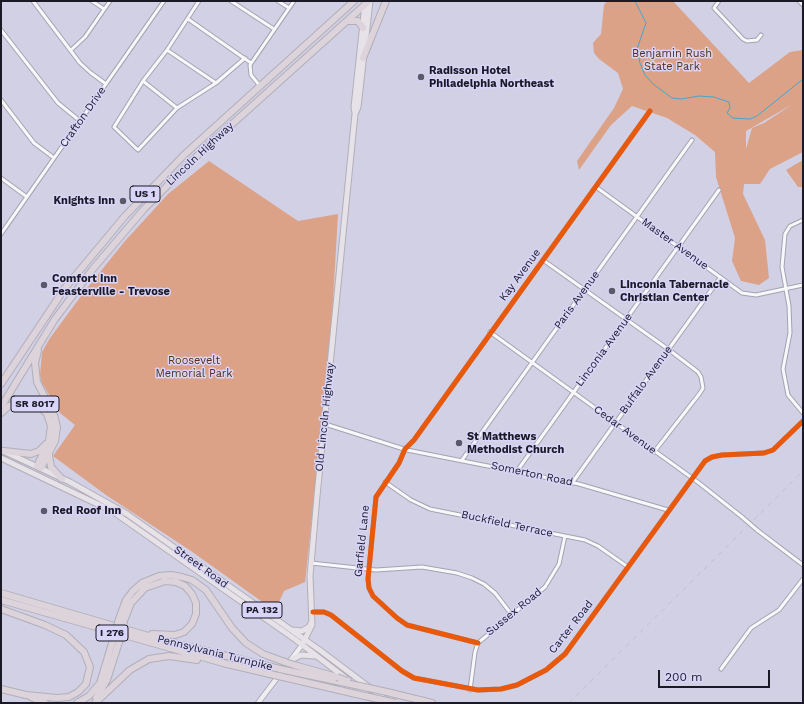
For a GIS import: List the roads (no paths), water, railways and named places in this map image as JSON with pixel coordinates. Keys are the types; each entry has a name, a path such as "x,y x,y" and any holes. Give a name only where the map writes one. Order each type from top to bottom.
{"highway":[{"name":"Lincoln Highway","path":"1,384 65,288 125,216 184,155 261,87 354,1"},
{"path":"364,58 386,1"},
{"name":"Lincoln Highway","path":"1,407 55,319 92,270 158,194 201,152 368,2"},
{"path":"347,21 358,21 363,28"},
{"path":"39,467 50,452 55,440 57,427 54,415 36,380 35,362 40,342"},
{"path":"1,374 23,349"},
{"name":"SR 8017","path":"1,413 9,406 18,403 33,404 41,408 49,418 50,435"},
{"path":"39,467 50,435"},
{"path":"2,451 23,454 35,453 45,446 50,435"},
{"path":"50,452 50,464 62,478"},
{"path":"94,703 107,680 126,600 142,583 159,576 171,575 192,580 206,590 232,628 246,643 263,654 362,687 432,703"},
{"path":"115,627 165,636 178,635 187,630 194,621 196,610 195,600 188,588 179,583 169,581 155,583 137,595 122,620"},
{"name":"Pennsylvania Turnpike","path":"1,593 169,642 289,671 339,680"},
{"name":"Pennsylvania Turnpike","path":"1,600 223,663 396,703"},
{"path":"1,608 49,626 66,635 81,647 89,659 90,667 88,678 84,687 75,694 61,698 26,695 1,689"},
{"path":"77,703 89,696 100,683 116,641"},
{"path":"94,703 130,670 149,659 169,656 223,663"},
{"path":"26,695 45,703"}],"main road":[{"name":"Old Lincoln Highway","path":"258,703 304,643 312,628 311,563 356,114 364,58 368,2"},
{"name":"Old Lincoln Highway","path":"356,114 354,107 363,28 368,2"},
{"name":"Street Road","path":"2,451 62,478 133,518 195,564 290,629 321,660 378,703"},
{"name":"Street Road","path":"1,458 36,473 112,511 390,703"},
{"path":"36,473 39,467"},
{"path":"290,629 299,631 306,629 310,625 313,618"},
{"path":"290,662 296,656 305,654 321,660"}],"street":[{"path":"33,1 87,70 106,84"},
{"path":"92,1 104,9"},
{"path":"71,50 85,37 110,1"},
{"name":"Crafton Drive","path":"1,232 164,1"},
{"path":"199,1 167,50 143,81 114,127 138,150 176,108 216,83 245,58"},
{"path":"231,1 274,29"},
{"path":"278,1 289,8"},
{"path":"261,87 251,75 251,62 294,1"},
{"path":"719,1 714,8 743,39 747,41 758,40 761,35"},
{"path":"799,1 803,5"},
{"path":"188,19 251,62"},
{"path":"1,30 58,103 80,121"},
{"path":"167,50 216,83"},
{"path":"143,81 176,108"},
{"path":"1,100 34,143 54,158"},
{"name":"Kay Avenue","path":"405,449 414,440 650,111"},
{"name":"Paris Avenue","path":"462,460 692,140"},
{"path":"1,178 27,197"},
{"name":"Master Avenue","path":"596,187 742,293 750,295 803,285"},
{"name":"Linconia Avenue","path":"517,471 719,190"},
{"path":"803,220 790,226 785,234 782,267 789,306 790,333 783,369 788,395 793,403 803,413"},
{"path":"543,260 698,372 701,377 703,388 668,436 654,452"},
{"name":"Buffalo Avenue","path":"572,482 720,278"},
{"name":"Cedar Avenue","path":"490,332 691,478 803,565"},
{"name":"Carter Road","path":"312,612 324,612 331,615 409,676 470,690 495,690 508,688 525,682 550,667 570,647 691,478 705,461 712,457 722,455 764,453 773,450 803,421"},
{"name":"Somerton Road","path":"325,424 405,449 572,482 668,510"},
{"name":"Garfield Lane","path":"405,449 399,463 376,497 368,583 371,593 382,605 402,622 414,628 478,643"},
{"name":"Buckfield Terrace","path":"386,482 411,500 425,507 589,541 628,567"},
{"name":"Sussex Road","path":"470,690 475,652 478,643 539,592 550,580 559,564 565,536"},
{"path":"311,563 383,570 422,567 469,576 495,593 512,615"},
{"path":"721,669 751,628 779,610 803,579"}],"waterway":[{"path":"635,1 646,23 637,49 640,63 645,75 653,84 672,98 681,99 699,96 714,97 729,102 730,108 727,113 733,118 750,119 757,116 803,79"}],"railway":[{"path":"569,703 803,471"}],"place":[{"name":"Radisson Hotel Philadelphia Northeast","path":"421,77"},
{"name":"Knights Inn","path":"123,201"},
{"name":"Comfort Inn Feasterville - Trevose","path":"44,285"},
{"name":"Linconia Tabernacle Christian Center","path":"612,291"},
{"name":"St Matthews Methodist Church","path":"459,443"},
{"name":"Red Roof Inn","path":"44,511"}],"park label":[{"name":"Benjamin Rush State Park","path":"672,60"},
{"name":"Roosevelt Memorial Park","path":"194,367"}]}
